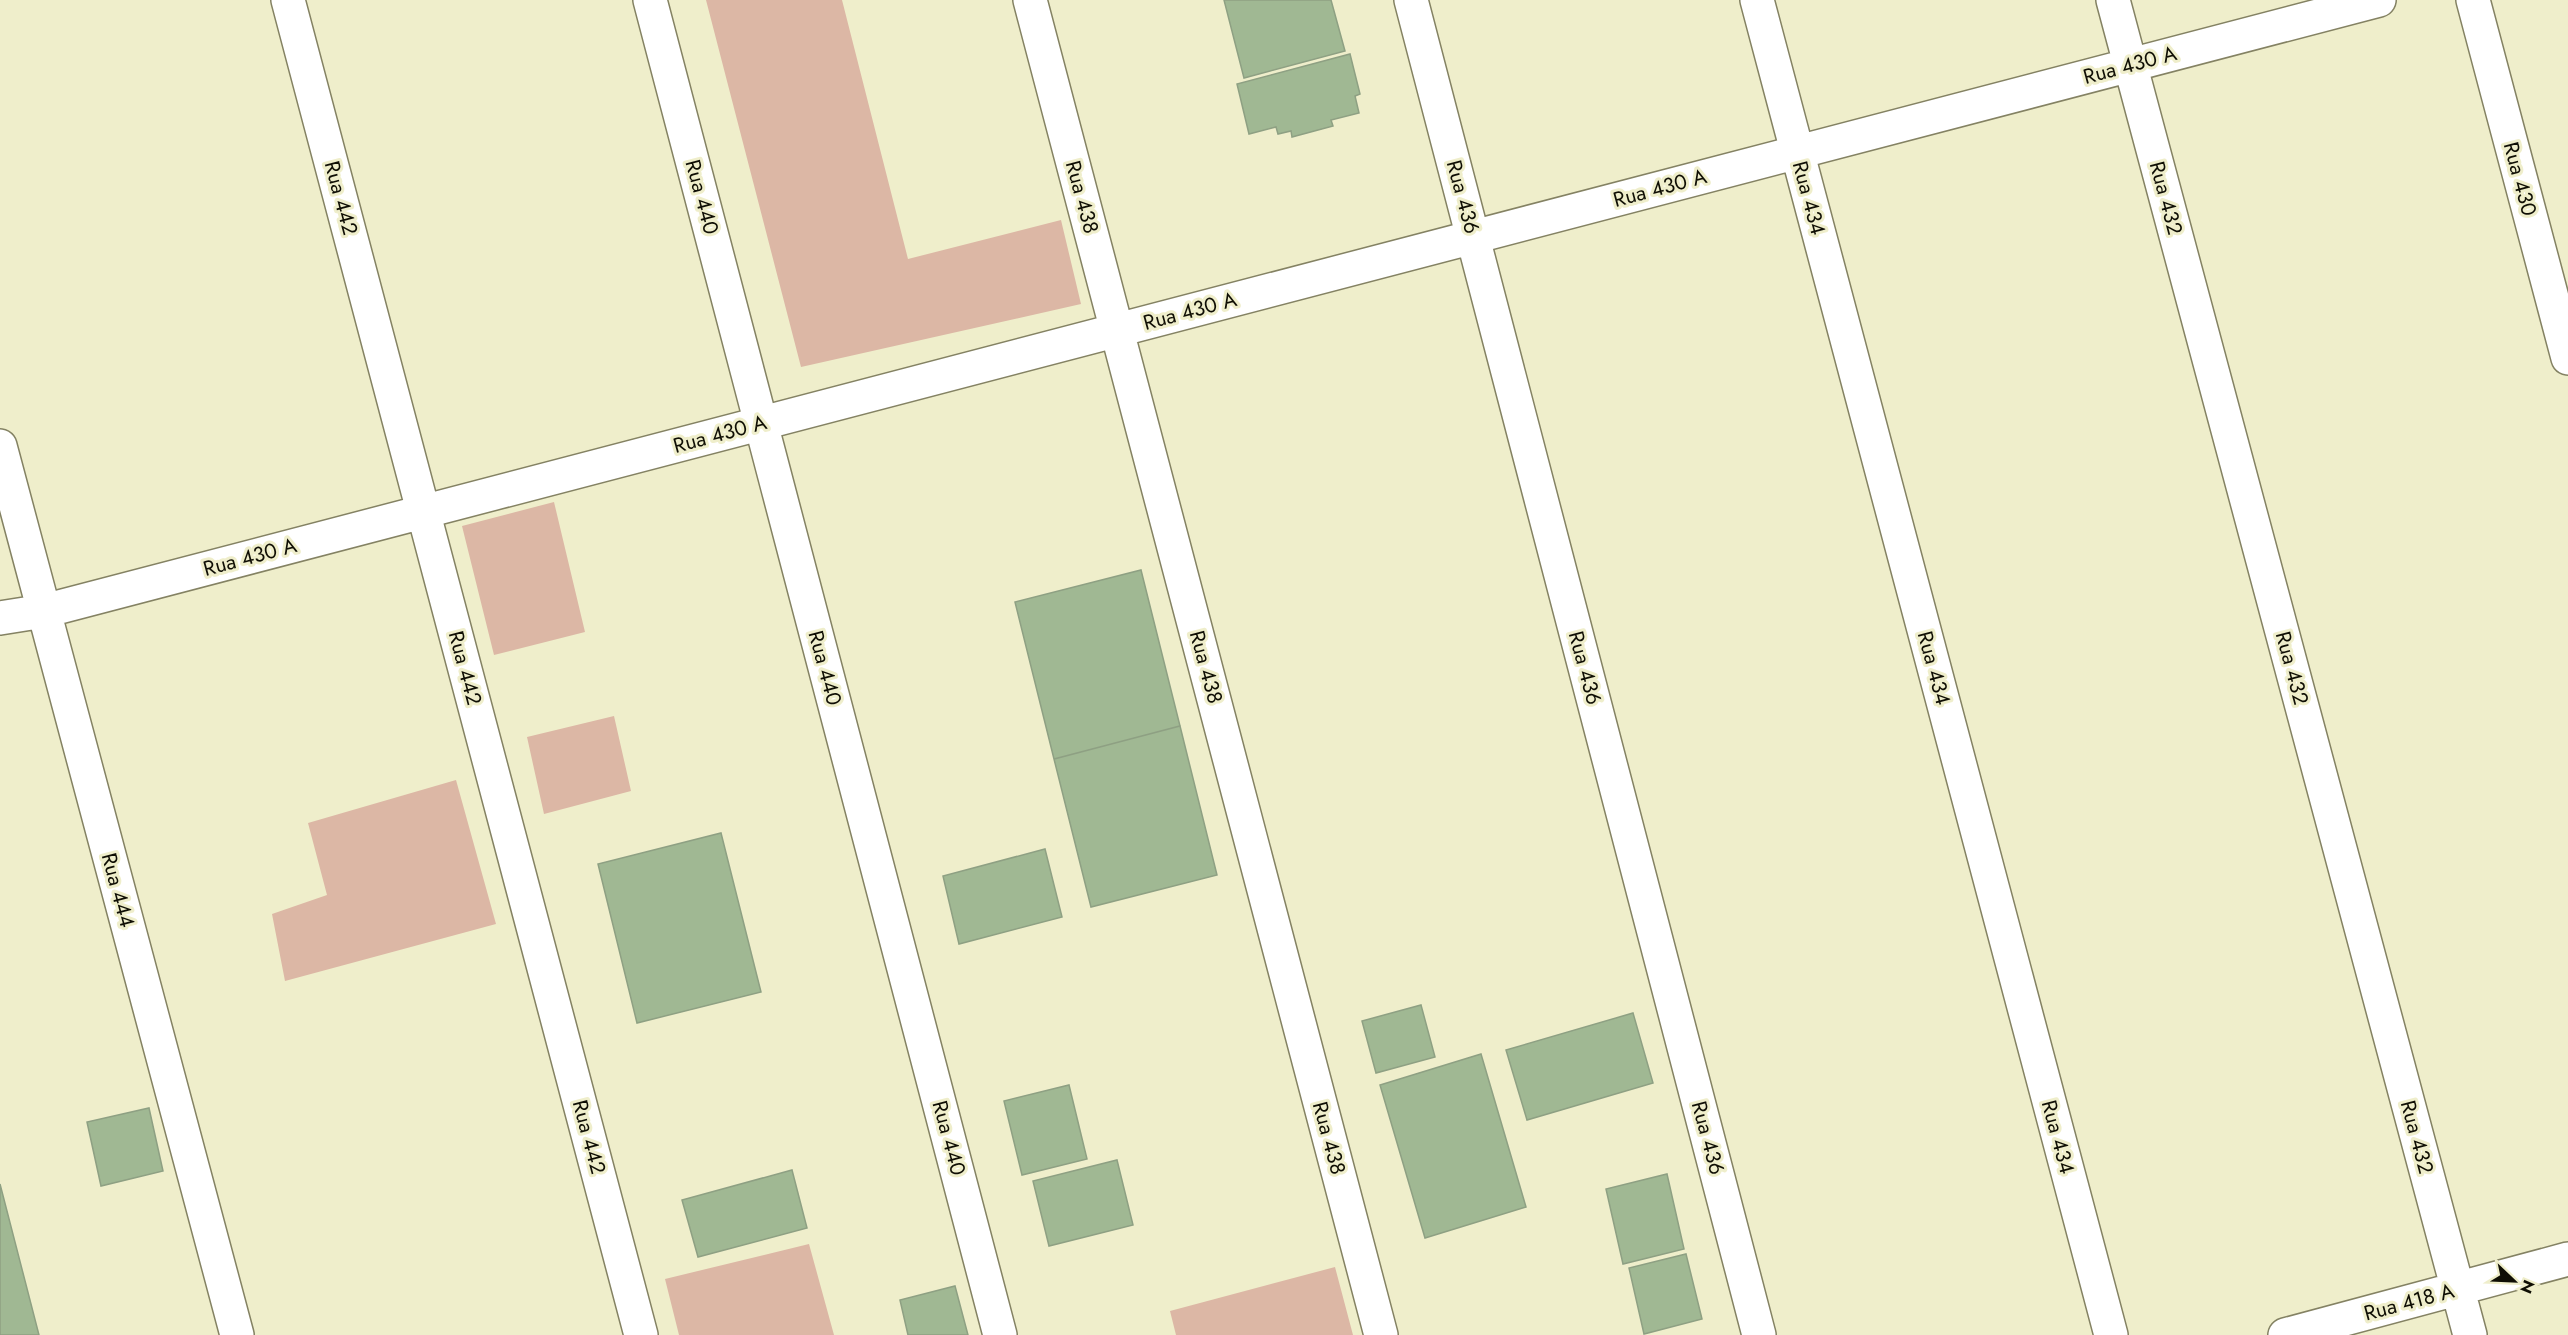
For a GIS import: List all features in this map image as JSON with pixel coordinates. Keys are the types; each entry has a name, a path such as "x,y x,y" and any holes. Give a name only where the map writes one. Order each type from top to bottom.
{"street":[{"name":"Rua 442","path":"288,0 641,1335"},
{"name":"Rua 440","path":"650,0 1000,1335"},
{"name":"Rua 438","path":"1030,0 1381,1335"},
{"name":"Rua 436","path":"1411,0 1759,1335"},
{"name":"Rua 434","path":"1757,0 2111,1335"},
{"name":"Rua 432","path":"2113,0 2470,1335"},
{"name":"Rua 430 A","path":"0,618 44,611 2379,0"},
{"name":"Rua 430","path":"2473,0 2568,358"},
{"name":"Rua 444","path":"0,446 237,1335"},
{"name":"Rua 418 A","path":"2285,1335 2568,1259"}],"shaded area":[{"path":"706,0 842,0 908,259 1061,220 1081,304 801,367"},
{"path":"554,502 585,632 494,655 462,526"},
{"path":"614,716 631,791 544,814 527,737"},
{"path":"456,780 496,924 285,981 272,914 327,895 308,823"},
{"path":"809,1244 834,1335 679,1335 665,1279"},
{"path":"1335,1267 1353,1335 1176,1335 1170,1311"}],"building":[{"path":"1224,0 1331,0 1345,51 1244,78"},
{"path":"1350,54 1360,94 1355,96 1359,113 1331,120 1333,126 1292,137 1291,131 1278,134 1276,127 1249,134 1237,84"},
{"path":"1141,570 1180,726 1054,759 1015,602"},
{"path":"1180,726 1217,875 1091,907 1054,759"},
{"path":"721,833 761,992 637,1023 598,864"},
{"path":"1045,849 1062,917 959,944 943,876"},
{"path":"1421,1005 1435,1057 1376,1073 1362,1021"},
{"path":"1633,1013 1653,1083 1527,1120 1506,1050"},
{"path":"1481,1054 1526,1207 1425,1238 1380,1085"},
{"path":"1069,1085 1087,1159 1022,1175 1004,1101"},
{"path":"149,1108 163,1171 101,1186 87,1122"},
{"path":"1117,1160 1133,1225 1049,1246 1033,1181"},
{"path":"792,1170 807,1228 698,1257 682,1200"},
{"path":"1667,1174 1684,1249 1623,1264 1606,1189"},
{"path":"0,1184 39,1335 0,1335"},
{"path":"1686,1254 1702,1319 1644,1334 1629,1268"},
{"path":"955,1286 968,1335 908,1335 900,1300"}]}
